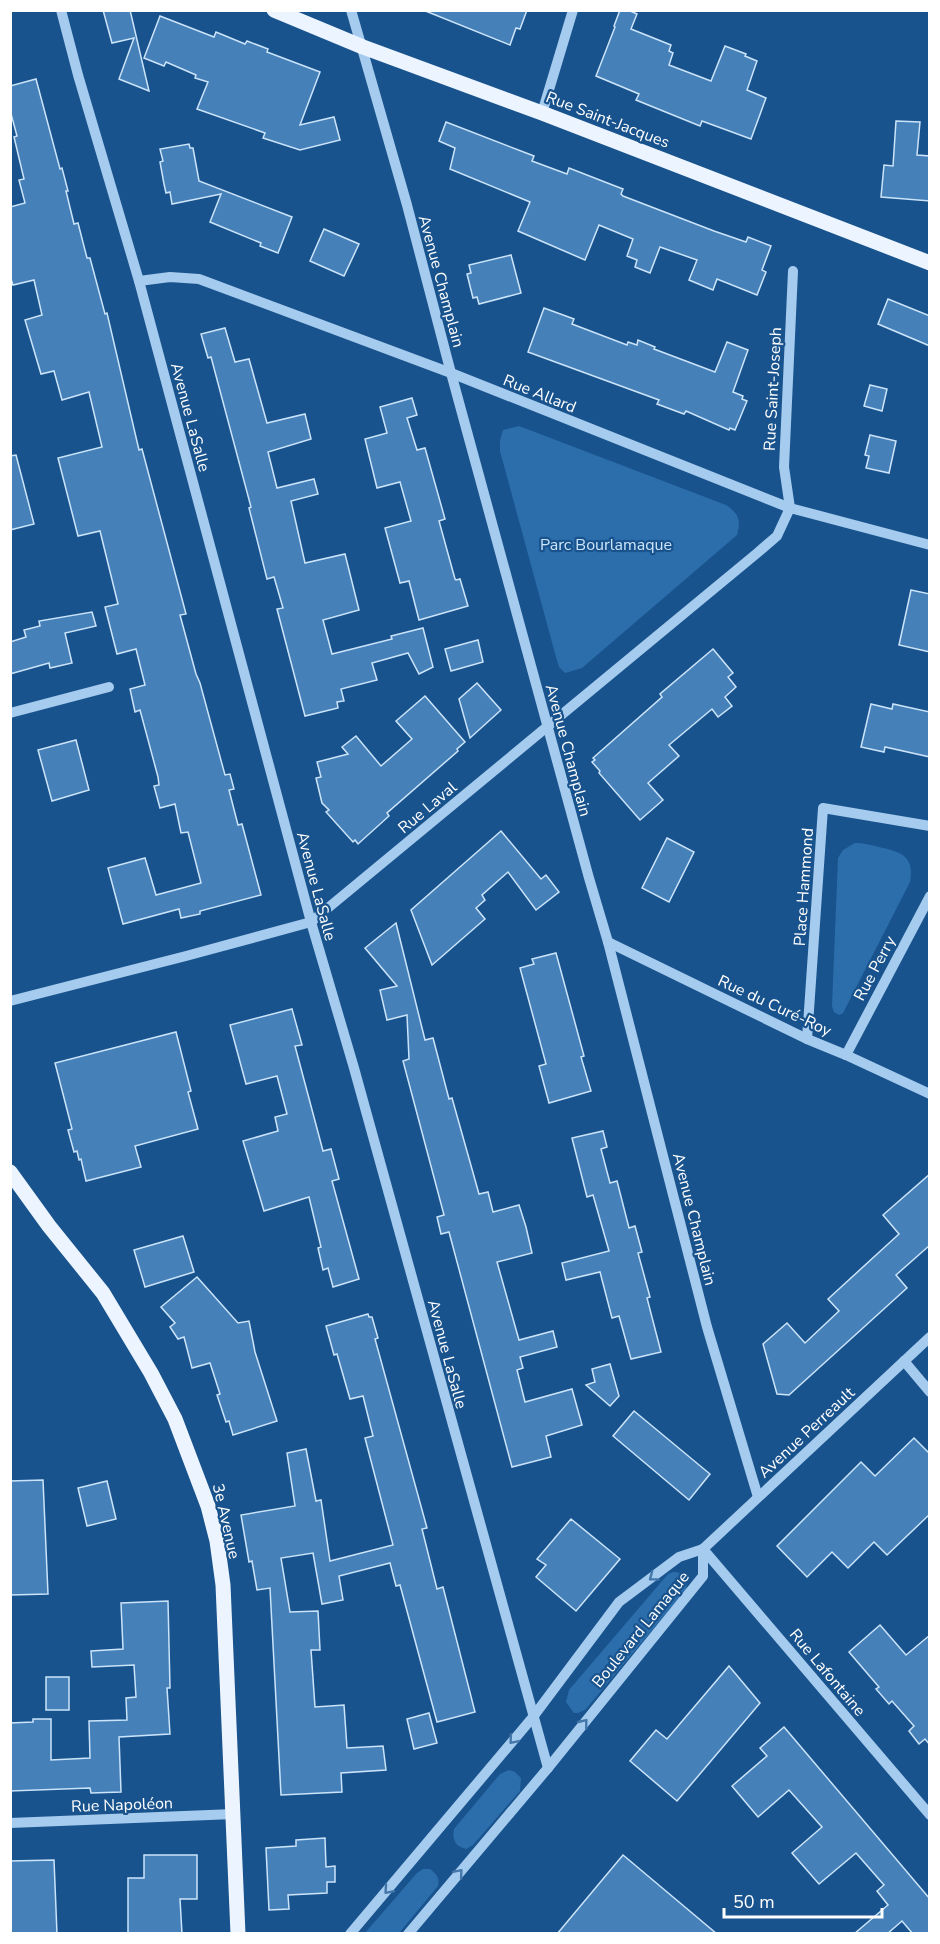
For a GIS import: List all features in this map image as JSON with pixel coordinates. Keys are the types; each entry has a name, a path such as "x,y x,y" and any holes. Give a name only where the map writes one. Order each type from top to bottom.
{"main road":[{"name":"Rue Saint-Jacques","path":"274,10 363,47 930,262"},
{"name":"3e Avenue","path":"10,1172 49,1226 103,1293 175,1419 205,1496 217,1541 223,1585 238,1934"}],"street":[{"name":"Avenue LaSalle","path":"61,10 139,281 311,922 354,1068 548,1768"},
{"name":"Avenue Champlain","path":"351,10 407,205 608,942 707,1327 759,1497"},
{"path":"542,113 573,10"},
{"name":"Rue Saint-Joseph","path":"790,508 784,467 793,271"},
{"name":"Rue Allard","path":"139,281 170,277 199,279 451,373 790,508 930,545"},
{"name":"Rue Laval","path":"10,1001 311,922 777,536 790,508"},
{"path":"10,713 109,687"},
{"name":"Place Hammond","path":"807,1039 823,808 930,826"},
{"name":"Rue Perry","path":"846,1055 930,896"},
{"name":"Rue du Curé-Roy","path":"608,942 807,1039 930,1094"},
{"name":"Avenue Perreault","path":"703,1549 930,1336"},
{"path":"904,1361 930,1392"},
{"name":"Boulevard Lamaque","path":"350,1934 533,1717 619,1602 679,1557 703,1549 703,1576 548,1768 408,1934"},
{"name":"Rue Lafontaine","path":"703,1549 930,1815"},
{"name":"Rue Napoléon","path":"10,1823 234,1814"}],"green space":[{"name":"Parc Bourlamaque","path":"519,426 726,505 734,511 739,521 737,535 582,668 565,673 559,667 556,657 500,451 503,430"},
{"path":"855,843 899,853 908,860 911,873 910,882 843,1013 839,1015 834,1012 832,1006 838,858 843,850"},
{"path":"680,1573 684,1577 686,1590 585,1710 574,1713 566,1702 569,1690 668,1574"},
{"path":"509,1770 521,1778 520,1791 473,1845 466,1849 459,1846 453,1836 454,1829 500,1774"},
{"path":"423,1869 430,1869 436,1874 438,1886 399,1933 365,1933 417,1873"}],"building":[{"path":"103,10 130,10 149,91 119,79 134,38 112,43"},
{"path":"423,10 527,10 520,29 516,28 510,45"},
{"path":"620,10 628,10 637,14 631,29 671,45 669,51 673,53 669,65 711,81 725,46 757,61 747,90 766,98 751,139 702,121 700,126 636,100 639,94 596,76"},
{"path":"160,16 214,37 216,32 245,44 247,41 268,49 267,52 320,72 300,125 334,117 340,140 300,150 263,138 265,133 197,109 208,82 195,78 196,75 166,62 164,66 144,58"},
{"path":"36,79 60,169 62,168 74,224 78,223 105,314 107,313 139,450 142,449 186,614 180,615 225,775 230,774 234,789 229,790 238,825 242,824 261,895 181,918 179,909 123,924 108,868 145,858 156,895 201,883 188,832 181,833 175,804 160,808 154,786 159,785 158,777 140,710 135,712 130,689 145,685 136,649 117,654 105,607 118,604 100,531 78,536 58,458 102,447 89,392 62,400 54,371 41,374 25,320 42,315 34,280 13,285 10,276 10,207 25,203 19,180 24,179 10,110 10,86"},
{"path":"896,121 920,122 917,155 930,156 930,201 881,197 884,165 893,166"},
{"path":"446,122 534,156 532,161 567,174 569,168 623,189 621,194 623,196 714,231 746,242 748,237 771,246 762,270 766,272 757,295 717,279 713,290 689,280 697,260 660,247 650,273 635,267 637,260 627,256 633,239 599,225 585,260 518,231 530,202 450,169 455,148 439,141"},
{"path":"189,144 190,148 193,148 199,181 292,217 278,253 260,246 261,243 210,222 221,194 172,204 170,192 166,193 164,184 160,149"},
{"path":"324,229 359,244 344,276 310,261"},
{"path":"511,255 521,293 479,304 477,297 473,298 467,274 471,273 469,265"},
{"path":"888,299 930,316 930,346 878,324"},
{"path":"544,308 574,319 572,324 627,345 628,342 637,345 638,340 655,347 654,349 715,372 727,342 748,350 733,392 743,396 742,399 747,401 735,430 730,428 729,430 686,411 684,414 657,404 659,400 528,352"},
{"path":"225,328 235,362 249,359 267,423 305,414 311,439 268,452 277,488 314,479 318,494 291,501 305,563 345,554 359,610 323,620 332,654 392,639 391,636 423,628 433,667 419,674 408,653 372,663 377,680 341,689 344,701 337,702 338,708 305,716 277,609 283,608 274,577 267,579 249,508 251,507 211,357 208,358 201,334"},
{"path":"870,385 887,389 882,411 864,406"},
{"path":"412,398 417,415 407,418 417,450 425,448 445,519 439,521 455,579 460,579 468,606 419,620 409,581 400,583 385,528 411,521 400,482 377,488 365,439 387,433 380,407"},
{"path":"870,435 896,441 889,473 866,468 869,456 865,455"},
{"path":"16,455 34,524 10,530 10,456"},
{"path":"911,590 930,594 930,652 899,645"},
{"path":"92,612 96,626 65,633 72,663 50,668 49,663 10,674 10,642 26,637 24,630 40,626 39,621"},
{"path":"478,640 483,662 451,671 445,649"},
{"path":"713,649 733,673 728,677 736,687 725,697 732,706 718,717 712,709 669,745 679,756 648,783 663,800 640,820 599,773 600,771 592,762 595,760 593,758 662,697 660,694"},
{"path":"477,683 501,710 470,738 459,699"},
{"path":"425,696 465,742 457,749 458,751 387,813 389,816 358,844 355,840 353,842 326,812 329,810 322,803 316,778 321,777 317,762 348,754 342,747 356,736 381,766 412,739 396,721"},
{"path":"871,704 892,709 893,704 930,712 930,757 885,747 884,752 861,747"},
{"path":"76,740 89,790 52,801 38,750"},
{"path":"501,831 541,879 546,875 559,892 536,910 508,872 482,895 485,900 476,908 485,919 432,965 411,910"},
{"path":"667,838 694,852 669,902 642,888"},
{"path":"396,923 425,1040 433,1038 449,1099 452,1098 479,1194 488,1192 493,1212 519,1205 526,1227 532,1253 497,1262 519,1340 553,1331 557,1347 520,1357 523,1368 517,1370 525,1402 572,1389 582,1425 546,1436 551,1457 512,1467 449,1232 441,1234 437,1217 444,1215 403,1061 409,1059 407,1015 387,1020 380,990 397,986 365,948"},
{"path":"556,953 584,1056 581,1057 591,1091 549,1103 539,1066 546,1064 520,968 534,964 532,959"},
{"path":"292,1009 302,1045 295,1046 323,1151 331,1149 339,1179 332,1181 359,1279 333,1287 328,1268 323,1270 318,1248 321,1247 309,1197 264,1211 243,1141 278,1131 275,1117 287,1114 277,1076 246,1084 230,1025"},
{"path":"176,1032 198,1129 135,1146 141,1167 86,1181 81,1159 79,1160 77,1151 74,1152 68,1130 72,1129 55,1063"},
{"path":"603,1131 607,1147 601,1149 610,1183 617,1181 629,1228 635,1226 642,1252 638,1253 661,1352 631,1359 619,1316 612,1318 600,1272 566,1280 562,1263 609,1251 593,1195 587,1197 572,1138"},
{"path":"930,1174 930,1245 896,1275 907,1288 789,1395 777,1394 763,1344 787,1323 805,1343 839,1311 828,1299 899,1234 883,1215"},
{"path":"183,1236 194,1272 145,1287 134,1250"},
{"path":"197,1277 238,1323 249,1321 255,1352 277,1421 233,1435 217,1395 220,1394 210,1363 192,1368 184,1337 178,1339 170,1327 175,1323 161,1307"},
{"path":"368,1314 372,1317 378,1338 375,1339 427,1528 422,1529 437,1589 443,1587 475,1712 437,1722 400,1585 396,1586 390,1563 339,1576 343,1600 322,1604 313,1553 281,1558 290,1612 318,1611 320,1650 311,1650 315,1707 344,1705 347,1748 383,1746 386,1770 341,1773 342,1792 281,1795 270,1588 257,1590 252,1561 249,1562 241,1515 295,1506 287,1453 306,1449 316,1501 321,1500 330,1561 393,1545 365,1438 373,1436 363,1396 350,1399 326,1326"},
{"path":"610,1364 619,1396 610,1406 586,1385 595,1382 592,1369"},
{"path":"634,1411 710,1474 689,1500 613,1436"},
{"path":"914,1438 930,1454 930,1514 887,1555 874,1542 848,1568 832,1552 807,1577 777,1546 861,1462 875,1476"},
{"path":"43,1480 48,1594 10,1595 10,1481"},
{"path":"107,1481 116,1519 87,1526 78,1488"},
{"path":"571,1519 620,1559 576,1611 536,1577 546,1565 537,1559"},
{"path":"168,1601 170,1688 167,1688 170,1734 119,1737 121,1792 91,1793 90,1788 10,1791 10,1723 51,1719 51,1760 90,1758 89,1721 127,1720 126,1698 136,1697 134,1665 92,1667 91,1651 123,1649 121,1603"},
{"path":"880,1625 906,1655 930,1635 930,1745 925,1739 919,1744 909,1731 914,1726 892,1701 889,1704 876,1689 879,1687 849,1652"},
{"path":"729,1666 760,1703 677,1801 630,1761 656,1730 667,1739"},
{"path":"46,1677 69,1677 69,1710 46,1710"},
{"path":"429,1713 437,1743 414,1749 407,1719"},
{"path":"784,1727 930,1899 930,1934 913,1934 902,1921 887,1934 854,1934 888,1905 877,1891 884,1885 856,1853 819,1884 792,1853 822,1827 789,1790 758,1817 732,1786 767,1756 760,1748"},
{"path":"325,1838 326,1867 335,1866 335,1882 327,1882 327,1893 288,1895 289,1909 269,1910 266,1848 296,1846 296,1840"},
{"path":"144,1855 197,1855 197,1899 180,1899 182,1934 128,1934 128,1878 144,1878"},
{"path":"623,1855 717,1934 557,1934"},
{"path":"54,1860 57,1934 10,1934 10,1861"}]}
